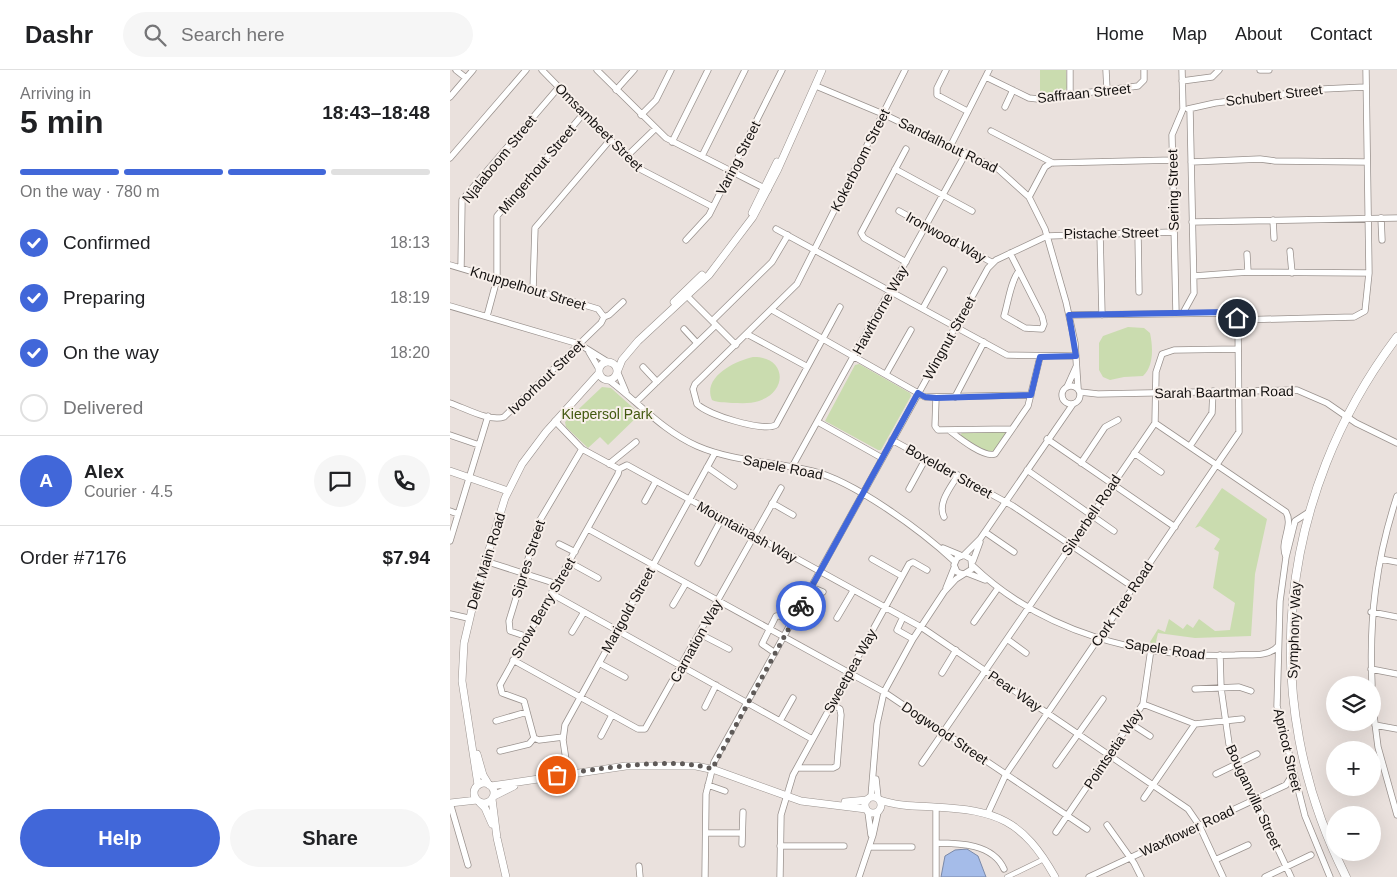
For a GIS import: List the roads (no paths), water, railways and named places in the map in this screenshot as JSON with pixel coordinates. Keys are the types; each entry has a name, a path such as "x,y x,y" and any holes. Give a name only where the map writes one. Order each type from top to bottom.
{"main road":[{"name":"Symphony Way","path":"1346,877 1322,827 1308,780 1292,696 1290,648 1293,594 1309,512 1330,451 1347,416 1372,373 1397,337"}],"street":[{"path":"456,70 466,78"},
{"path":"450,97 473,70"},
{"path":"450,158 526,70"},
{"name":"Omsambeet Street","path":"542,70 626,157 643,172 713,207"},
{"path":"597,70 655,129 672,142 766,188"},
{"path":"616,90 634,70"},
{"path":"641,115 656,100 671,70"},
{"path":"672,142 708,70"},
{"path":"702,156 745,70"},
{"name":"Varing Street","path":"686,240 706,219 713,207 782,70"},
{"path":"588,350 602,378 609,380 618,372 622,360 638,341 715,266 748,224 786,150 822,70"},
{"name":"Kokerboom Street","path":"806,366 806,373 778,423 774,426 750,424 718,416 697,404 694,386 797,284 905,70"},
{"path":"946,70 937,88 937,95 967,111"},
{"path":"951,146 989,70"},
{"path":"1070,70 1070,95"},
{"path":"1106,70 1107,90"},
{"name":"Saffraan Street","path":"986,77 1035,99 1140,85 1144,80 1144,70"},
{"path":"1180,313 1194,296 1191,162 1182,70"},
{"path":"1182,81 1212,77 1219,70"},
{"path":"1260,70 1269,70"},
{"path":"1069,315 1231,312 1238,320 1360,315 1367,306 1368,273 1366,70"},
{"name":"Sandalhout Road","path":"816,86 883,114 998,169 1029,197 1041,219 1047,236 1069,315 1076,365"},
{"name":"Njalaboom Street","path":"460,268 462,200 559,87"},
{"name":"Schubert Street","path":"1187,109 1216,103 1323,89 1365,87"},
{"path":"1005,107 1014,90"},
{"name":"Sering Street","path":"1180,313 1174,232 1172,132 1187,109"},
{"name":"Mingerhout Street","path":"487,316 497,279 497,216 584,113"},
{"path":"626,157 655,129"},
{"path":"991,131 1053,163"},
{"path":"533,290 536,226 610,140"},
{"path":"906,149 861,233 864,238 906,262"},
{"name":"Hawthorne Way","path":"792,467 966,153"},
{"path":"1191,162 1260,159 1367,162"},
{"path":"1029,197 1045,167 1053,163 1173,160"},
{"path":"895,169 972,211"},
{"name":"Ironwood Way","path":"900,211 993,262"},
{"path":"1381,218 1382,240"},
{"path":"1192,222 1397,218"},
{"path":"1273,220 1274,238"},
{"path":"776,229 1009,356 1076,356"},
{"path":"1138,232 1138,292"},
{"name":"Pistache Street","path":"1047,236 1174,232"},
{"path":"1100,233 1102,314"},
{"path":"636,402 697,342 769,266 788,235"},
{"path":"993,262 1047,236"},
{"path":"1290,252 1292,273"},
{"path":"1010,253 1042,316 1044,324 1042,329 1026,328 1004,316 1011,295 1012,281 1018,271"},
{"path":"1247,254 1248,272"},
{"name":"Wingnut Street","path":"705,877 708,785 712,769 791,622 993,262"},
{"name":"Knuppelhout Street","path":"450,265 598,309 604,316"},
{"path":"923,308 944,270"},
{"path":"1194,276 1248,272 1368,273"},
{"path":"685,294 736,345"},
{"name":"Ivoorhout Street","path":"450,403 488,416 498,418 506,416 602,322 604,316 610,315 623,302"},
{"path":"450,306 580,344 615,364 618,372"},
{"path":"747,334 806,366 840,307"},
{"path":"772,310 925,397 1031,395"},
{"name":"Cork Tree Road","path":"988,813 1006,774 1240,430 1238,320"},
{"path":"684,329 697,342"},
{"path":"886,374 911,330"},
{"path":"599,371 603,363 609,362 638,341"},
{"path":"955,397 984,342"},
{"path":"1217,465 1155,423 1154,393 1157,363 1164,352 1238,349"},
{"path":"950,431 960,439 991,455 997,452 1028,406 1040,357"},
{"path":"1064,415 1062,393 1067,387 1076,365"},
{"path":"944,592 965,574 973,564 980,540 985,532 1047,439 1076,402 1079,390 1076,365"},
{"path":"643,367 657,382"},
{"name":"Delft Main Road","path":"478,801 473,748 462,681 464,642 468,618 508,491 522,464 555,421 578,398 599,371"},
{"name":"Sapele Road","path":"618,372 626,392"},
{"name":"Sapele Road","path":"609,380 678,436 714,453 792,467 830,477 863,494 939,547 954,565 965,574 989,582"},
{"name":"Delft Main Road","path":"578,398 596,385 609,380"},
{"name":"Sarah Baartman Road","path":"1067,387 1098,394 1301,391 1380,436 1397,443"},
{"path":"1190,446 1212,412 1213,391"},
{"name":"Sarah Baartman Road","path":"1076,402 1098,394"},
{"path":"936,398 936,428 940,431 1012,429"},
{"path":"1064,400 1076,402"},
{"path":"450,541 488,416"},
{"path":"1081,462 1108,424 1118,420"},
{"path":"555,421 582,448 618,469 627,465 621,454"},
{"path":"818,422 882,458"},
{"name":"Silverbell Road","path":"922,763 1155,423"},
{"path":"450,435 479,445"},
{"path":"1047,439 1175,527"},
{"name":"Boxelder Street","path":"892,440 1006,502 1133,587"},
{"path":"609,464 636,442"},
{"name":"Sipres Street","path":"528,637 512,632 508,627 543,512 582,448"},
{"name":"Marigold Street","path":"568,773 563,737 565,725 714,453"},
{"path":"1134,453 1161,472"},
{"path":"909,489 926,458"},
{"name":"Mountainash Way","path":"627,465 921,627"},
{"name":"Apricot Street","path":"1217,465 1286,512 1289,520 1283,547 1286,557"},
{"path":"707,467 734,486"},
{"name":"Snow Berry Street","path":"527,712 522,700 504,694 500,689 500,683 588,529 618,474 618,469"},
{"path":"1027,470 1114,531"},
{"path":"450,471 508,491"},
{"path":"944,516 941,506 958,475"},
{"path":"644,501 656,482"},
{"name":"Carnation Way","path":"513,660 638,729 647,728 781,488"},
{"path":"1371,676 1372,612 1381,559 1397,496"},
{"path":"772,503 792,515"},
{"path":"450,511 458,514"},
{"name":"Apricot Street","path":"1309,512 1295,521 1286,557 1280,601 1278,713 1293,774 1314,842 1330,877"},
{"path":"698,563 722,518"},
{"name":"Dogwood Street","path":"588,529 884,692 1087,829"},
{"path":"985,532 1014,552"},
{"path":"860,877 879,812 874,799 877,724 884,692 913,639 944,592 954,565 962,555 980,540"},
{"path":"559,544 575,552"},
{"name":"Sapele Road","path":"939,547 962,555 989,582 1028,607 1063,627 1098,638 1151,649 1220,656 1266,653 1278,646"},
{"path":"872,559 902,576"},
{"path":"1381,559 1397,562"},
{"path":"485,561 557,584"},
{"path":"569,562 598,578"},
{"name":"Sweetpea Way","path":"780,877 781,815 796,768 910,562 927,570"},
{"path":"673,605 686,583"},
{"path":"812,586 823,592"},
{"path":"974,622 998,588"},
{"path":"837,618 853,590"},
{"path":"552,594 812,739"},
{"path":"572,632 584,612"},
{"path":"1372,612 1397,617"},
{"path":"450,614 468,618"},
{"path":"775,653 762,644 769,629 778,615 791,622"},
{"path":"902,617 897,629 913,639"},
{"name":"Pear Way","path":"921,627 1188,809 1199,825 1223,877"},
{"path":"700,634 729,649"},
{"path":"1007,640 1026,653"},
{"name":"Pointsetia Way","path":"1056,832 1143,704 1151,649"},
{"path":"942,672 956,650"},
{"path":"1266,653 1278,662"},
{"name":"Bouganvilla Street","path":"1220,656 1221,688 1229,744 1291,877"},
{"path":"599,663 625,677"},
{"path":"1371,669 1397,674"},
{"path":"704,707 716,685"},
{"path":"1195,689 1242,687 1250,692"},
{"path":"780,721 793,698"},
{"path":"1056,765 1103,699"},
{"path":"796,768 833,768 837,766 841,715 839,708 832,704"},
{"path":"1143,704 1195,724 1242,719"},
{"path":"496,721 527,712 534,738"},
{"path":"601,736 612,714"},
{"path":"1130,723 1150,736"},
{"path":"1144,798 1195,724"},
{"path":"1381,726 1397,729"},
{"path":"1376,731 1378,747 1397,815"},
{"path":"534,738 539,740 563,737"},
{"path":"500,751 529,744 534,738"},
{"name":"Delft Main Road","path":"473,748 490,785 493,797"},
{"path":"1216,774 1256,754"},
{"path":"451,802 477,787 521,783 568,773 626,766 680,765 712,769 786,797 806,802 879,812 910,806"},
{"path":"1293,774 1286,785 1298,791"},
{"path":"451,802 478,801 487,803 493,797 521,783"},
{"path":"1388,783 1397,785"},
{"path":"708,785 725,791"},
{"name":"Waxflower Road","path":"1088,877 1286,785"},
{"path":"493,797 497,838 506,877"},
{"path":"871,840 867,811 874,799"},
{"path":"829,804 874,799 910,806 988,813 1013,825 1024,834 1044,859 1055,877"},
{"path":"478,801 485,808 497,838"},
{"path":"451,802 468,866"},
{"path":"936,807 936,877"},
{"path":"742,844 743,812"},
{"path":"1108,825 1140,877"},
{"path":"706,833 742,833"},
{"path":"936,843 965,844 978,847 995,857 1004,869"},
{"path":"1215,860 1248,844"},
{"path":"780,846 844,846"},
{"path":"869,847 912,846"},
{"path":"1265,877 1311,855"},
{"path":"1008,877 1040,862"},
{"path":"639,866 640,877"}],"water":[{"path":"967,849 978,856 986,877 941,877 945,856 955,850"}],"park label":[{"name":"Kiepersol Park","path":"607,414"}]}
